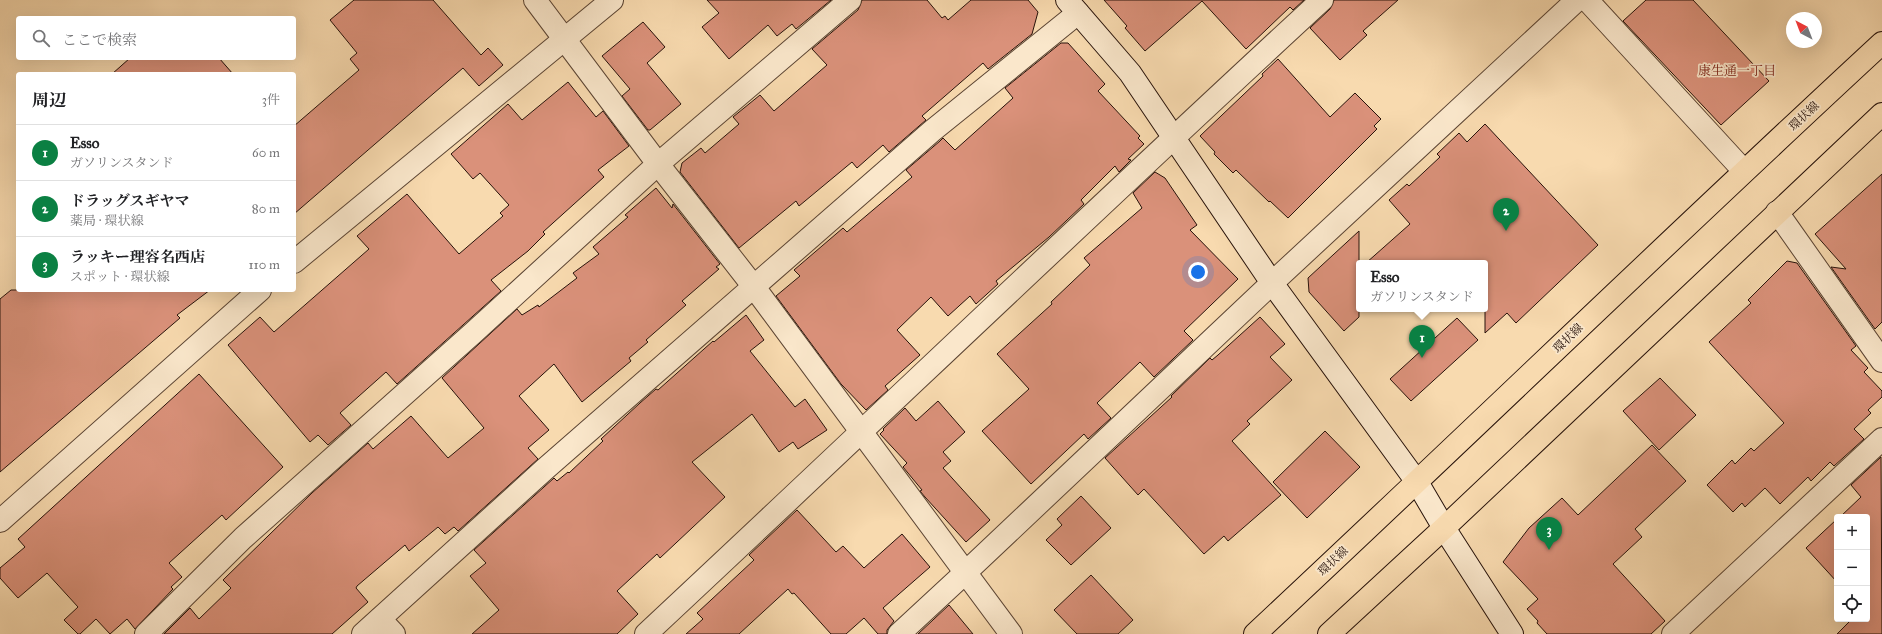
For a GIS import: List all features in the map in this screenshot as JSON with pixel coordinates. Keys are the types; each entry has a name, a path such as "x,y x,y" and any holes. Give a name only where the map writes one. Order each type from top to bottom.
{"main road":[{"name":"環状線","path":"1255,634 1744,171 1882,43"},
{"path":"1329,634 1444,528 1882,114"}],"street":[{"path":"535,0 658,164 754,287 863,432 1011,634"},
{"path":"296,260 612,0"},
{"path":"146,634 243,538 473,334 658,164 850,0"},
{"path":"646,634 863,432 1174,137 1322,0"},
{"path":"899,634 1272,283 1577,0"},
{"path":"1587,0 1744,171"},
{"path":"363,634 387,626 544,469 932,132 1073,6 1130,73 1272,283 1417,482 1444,528 1512,634"},
{"path":"1777,212 1882,361"},
{"path":"0,520 258,292"},
{"path":"1673,634 1882,439"}],"building":[{"path":"354,0 433,0 481,55 488,48 503,65 479,86 463,68 296,212 296,124 359,70 350,59 357,53 330,20"},
{"path":"707,0 831,0 796,29 792,24 777,36 768,25 729,59 702,27 719,13"},
{"path":"862,0 927,0 942,18 945,16 948,20 971,0 1028,0 1038,12 1032,34 988,69 983,63 922,116 926,120 889,152 883,145 857,168 852,162 799,206 796,201 739,248 680,172 682,163 701,148 705,153 739,124 733,117 760,95 774,111 827,65 812,49 858,10"},
{"path":"1104,0 1304,0 1293,10 1290,7 1246,49 1202,1 1145,51 1125,28 1127,26"},
{"path":"1334,0 1398,0 1363,31 1367,35 1340,60 1310,28 1330,9"},
{"path":"1646,0 1693,0 1769,81 1721,125 1623,21"},
{"path":"643,22 665,47 647,63 681,104 650,130 648,130 622,96 630,89 602,56"},
{"path":"1061,43 1068,43 1105,84 1098,91 1140,136 1138,138 1144,144 1128,159 1131,160 1119,172 1115,166 1081,200 1084,204 1049,237 996,281 998,284 976,304 970,296 948,316 931,297 897,330 920,355 885,386 888,390 866,410 841,384 776,296 800,276 794,270 843,228 847,232 912,177 906,170 943,138 955,150 1013,98 1005,88"},
{"path":"1278,59 1330,117 1355,93 1381,119 1374,126 1377,129 1288,218 1236,170 1233,173 1214,154 1215,152 1200,136 1263,76 1262,74"},
{"path":"128,60 221,60 231,72 114,72"},
{"path":"568,82 596,117 603,111 629,146 598,170 604,177 543,232 545,234 528,251 491,280 501,291 397,384 386,372 340,413 351,425 328,445 318,435 310,442 228,345 260,317 274,332 369,249 357,236 407,194 459,254 503,216 500,213 509,205 480,173 473,179 451,154 508,104 522,120"},
{"path":"1485,124 1598,245 1516,323 1507,313 1485,333 1485,312 1488,312 1488,260 1369,260 1410,224 1389,200 1407,184 1409,186 1440,157 1437,154 1459,133 1467,142"},
{"path":"1155,172 1165,178 1197,225 1190,230 1238,279 1184,331 1193,340 1154,377 1140,362 1097,403 1111,418 1088,439 1084,434 1031,484 982,431 1029,389 997,354 1052,304 1051,302 1090,265 1084,258 1142,208 1133,193"},
{"path":"1882,174 1882,322 1875,329 1831,267 1846,269 1815,234"},
{"path":"656,188 672,208 673,204 720,264 716,267 719,269 682,301 686,305 646,340 648,342 629,358 631,361 582,402 554,364 519,396 549,430 528,448 538,459 458,531 454,527 445,534 438,527 409,551 405,545 357,586 356,588 368,602 332,634 164,634 190,608 199,619 231,588 223,580 312,493 368,443 373,449 411,416 448,458 484,428 442,378 517,309 522,315 538,305 539,307 577,278 573,273 599,254 593,247 628,217 625,215"},
{"path":"1359,231 1359,260 1356,260 1356,312 1359,312 1359,317 1344,331 1309,292 1308,278"},
{"path":"1787,261 1797,263 1856,346 1851,350 1868,368 1864,372 1882,391 1882,397 1868,410 1871,413 1854,429 1864,439 1834,466 1830,462 1811,481 1808,477 1780,504 1765,488 1745,507 1742,503 1733,512 1707,485 1732,460 1735,464 1751,448 1754,451 1784,423 1709,342 1751,303 1748,300"},
{"path":"11,290 16,290 16,292 207,292 177,315 180,318 0,472 0,299"},
{"path":"746,315 764,340 750,351 795,407 805,399 827,430 798,449 793,442 779,452 752,414 692,462 725,497 660,558 657,554 617,591 638,614 617,634 472,634 499,610 470,576 486,563 474,550 554,478 557,481 568,472 569,473 603,441 601,439 640,403 656,389 658,390 713,341 714,342"},
{"path":"1260,317 1285,344 1270,357 1292,380 1247,421 1250,424 1232,441 1281,495 1228,541 1224,536 1204,554 1144,489 1138,495 1105,458 1172,397 1171,396 1210,358 1212,360"},
{"path":"1457,318 1478,340 1411,401 1390,379"},
{"path":"199,374 283,467 226,520 222,515 169,563 182,577 171,587 173,589 135,629 127,619 110,634 96,619 80,634 78,634 64,620 78,607 47,573 18,598 0,578 0,568 25,547 18,539"},
{"path":"1660,378 1696,415 1659,450 1623,411"},
{"path":"938,401 965,432 943,452 951,461 943,468 990,520 966,542 920,491 922,490 903,467 907,463 880,434 884,430 883,429 905,408 916,421"},
{"path":"1325,431 1360,467 1307,518 1273,482"},
{"path":"1652,445 1686,481 1635,529 1642,537 1613,564 1665,621 1651,634 1547,634 1527,609 1538,599 1503,562 1529,528 1562,498 1578,515"},
{"path":"1881,457 1882,634 1837,634 1849,622 1870,622 1870,514 1843,514 1861,497 1851,485"},
{"path":"1081,496 1111,528 1071,565 1046,540 1062,525 1057,519"},
{"path":"797,510 836,552 843,546 864,568 902,534 930,567 883,608 894,621 887,630 887,634 878,634 864,618 846,634 831,634 794,593 792,594 788,589 739,634 686,634 703,619 697,613 754,560 749,555"},
{"path":"1834,522 1834,579 1806,548"},
{"path":"1091,575 1133,620 1118,634 1077,634 1054,610"},
{"path":"949,605 973,634 918,634"}],"place":[{"name":"ドラッグスギヤマ","path":"1506,231"},
{"name":"Esso","path":"1422,358"},
{"name":"ラッキー理容名西店","path":"1549,550"}],"district":[{"name":"康生通一丁目","path":"1737,71"}]}
